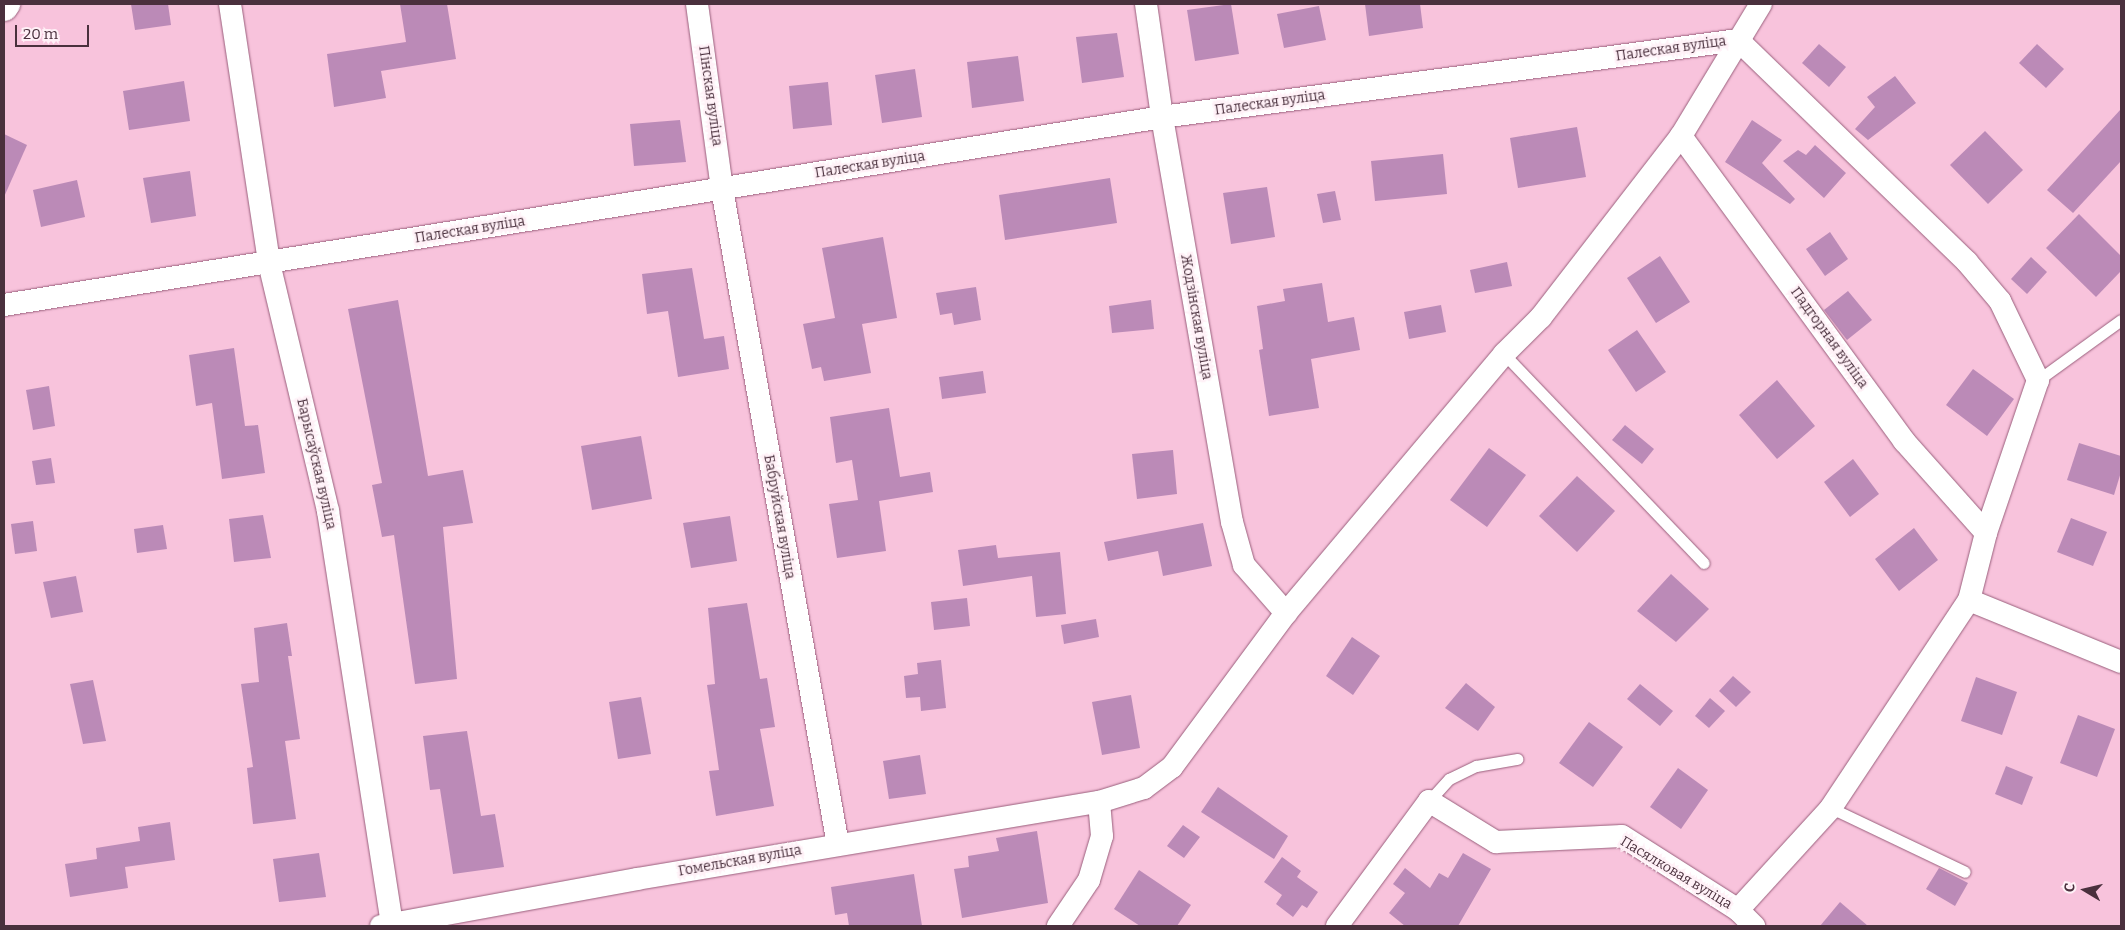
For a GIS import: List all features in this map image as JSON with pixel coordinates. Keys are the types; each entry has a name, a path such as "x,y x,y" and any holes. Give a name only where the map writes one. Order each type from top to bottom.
{"street":[{"name":"Барысаўская вуліца","path":"230,4 269,262 328,511 389,926"},
{"name":"Пінская вуліца","path":"697,4 722,189"},
{"name":"Жодзінская вуліца","path":"1146,4 1162,117 1232,522 1244,565 1286,613"},
{"name":"Гомельская вуліца","path":"389,926 838,845 1099,802 1144,788 1172,767 1286,613 1504,354 1541,317 1681,136 1761,4"},
{"name":"Палеская вуліца","path":"4,305 1162,117 1738,40"},
{"path":"1738,40 1966,262 2000,301 2038,380 1986,533 1970,600 1831,808 1738,910"},
{"name":"Падгорная вуліца","path":"1681,136 1904,441 1986,533"},
{"name":"Бабруйская вуліца","path":"722,189 838,845"},
{"path":"1970,600 2121,662"},
{"path":"1337,926 1429,801"},
{"name":"Пасялковая вуліца","path":"1429,801 1496,842 1622,836 1738,910 1754,926"},
{"path":"1058,926 1089,880 1102,836 1099,802"}],"lane":[{"path":"2038,380 2121,320"},
{"path":"1504,354 1704,563"},
{"path":"1429,801 1449,779 1476,766 1517,759"},
{"path":"1831,808 1966,872"}],"building":[{"path":"131,4 168,4 171,25 135,30"},
{"path":"400,4 447,4 456,59 381,71 386,98 334,107 327,54 406,42"},
{"path":"1231,4 1239,54 1195,61 1187,10"},
{"path":"1365,4 1420,4 1423,28 1369,36"},
{"path":"1319,6 1326,40 1284,48 1277,14"},
{"path":"1117,33 1124,77 1082,83 1076,37"},
{"path":"1819,44 1846,67 1829,87 1802,63"},
{"path":"2037,44 2064,69 2046,88 2019,63"},
{"path":"1018,56 1024,101 972,108 967,62"},
{"path":"915,69 922,117 882,123 875,75"},
{"path":"1895,76 1916,103 1868,140 1855,129 1875,107 1867,97"},
{"path":"184,81 190,121 129,130 123,91"},
{"path":"828,82 832,125 793,129 789,86"},
{"path":"2121,109 2121,161 2073,213 2047,190"},
{"path":"680,120 686,162 634,166 630,124"},
{"path":"1752,120 1782,140 1762,163 1795,199 1790,204 1725,162"},
{"path":"1577,127 1586,177 1518,188 1510,138"},
{"path":"1985,131 2023,170 1988,204 1950,165"},
{"path":"4,134 27,145 4,197"},
{"path":"1815,145 1846,173 1824,198 1783,161 1798,150 1806,155"},
{"path":"1443,154 1447,194 1375,201 1371,161"},
{"path":"190,171 196,216 151,223 143,178"},
{"path":"1110,178 1117,223 1005,240 999,195"},
{"path":"77,180 85,217 41,227 33,190"},
{"path":"1267,187 1275,237 1231,244 1223,193"},
{"path":"1335,191 1341,220 1323,223 1317,194"},
{"path":"2079,214 2121,256 2121,271 2096,297 2046,248"},
{"path":"1830,232 1848,259 1825,276 1806,249"},
{"path":"883,237 897,318 862,324 871,373 824,381 821,367 812,369 803,324 835,318 822,248"},
{"path":"1660,256 1690,302 1656,323 1627,278"},
{"path":"2031,257 2047,272 2027,294 2011,279"},
{"path":"1507,262 1512,286 1475,293 1470,270"},
{"path":"692,268 704,339 724,336 729,369 678,377 668,311 647,314 642,274"},
{"path":"1322,283 1328,322 1354,317 1360,350 1311,359 1319,408 1269,416 1259,350 1263,349 1257,306 1285,301 1283,289"},
{"path":"976,287 981,320 954,325 952,313 940,315 936,293"},
{"path":"1848,291 1872,320 1847,340 1824,310"},
{"path":"398,300 428,476 463,470 473,523 443,527 457,679 415,684 394,535 382,537 372,485 382,483 348,309"},
{"path":"1151,300 1154,329 1112,333 1109,306"},
{"path":"1441,305 1446,332 1409,339 1404,312"},
{"path":"1637,330 1666,372 1636,392 1608,350"},
{"path":"234,348 245,426 258,425 265,473 222,479 212,403 196,406 189,355"},
{"path":"1973,369 2014,399 1987,436 1946,405"},
{"path":"983,371 986,393 942,399 939,377"},
{"path":"1777,380 1815,426 1777,459 1739,415"},
{"path":"49,386 55,426 33,430 26,390"},
{"path":"889,408 900,477 930,472 933,492 879,501 886,551 837,558 829,504 858,500 852,460 836,463 830,417"},
{"path":"1625,425 1654,449 1642,464 1612,440"},
{"path":"641,436 652,499 592,510 581,446"},
{"path":"2079,443 2121,456 2121,472 2114,495 2067,480"},
{"path":"1489,448 1526,475 1487,527 1450,500"},
{"path":"1173,450 1177,494 1137,499 1132,454"},
{"path":"51,458 55,483 36,485 32,461"},
{"path":"1853,459 1879,494 1850,517 1824,482"},
{"path":"1577,476 1615,511 1577,552 1539,516"},
{"path":"263,515 271,558 234,562 229,519"},
{"path":"730,516 737,561 691,568 683,523"},
{"path":"2071,518 2107,532 2093,566 2057,552"},
{"path":"33,521 37,551 15,554 11,524"},
{"path":"1203,523 1212,566 1163,576 1158,551 1108,561 1104,542"},
{"path":"163,525 167,549 137,553 134,529"},
{"path":"1914,528 1938,560 1899,591 1875,559"},
{"path":"996,545 998,558 1060,552 1066,614 1036,617 1032,576 963,586 958,550"},
{"path":"1671,574 1709,609 1676,642 1637,611"},
{"path":"76,576 83,612 51,618 43,582"},
{"path":"967,598 970,626 934,630 931,602"},
{"path":"747,603 760,679 767,678 775,727 760,729 774,806 716,816 709,771 719,770 707,685 715,684 708,608"},
{"path":"1096,619 1099,637 1064,644 1061,625"},
{"path":"287,623 292,656 288,656 300,739 285,741 296,819 253,824 247,768 253,767 241,684 259,682 254,628"},
{"path":"1352,637 1380,656 1353,695 1326,676"},
{"path":"941,660 946,708 921,711 920,697 906,698 904,676 918,674 917,663"},
{"path":"1733,676 1751,692 1736,707 1719,691"},
{"path":"1976,677 2017,692 2002,735 1961,721"},
{"path":"93,680 106,741 83,744 70,684"},
{"path":"1466,683 1495,707 1478,731 1445,708"},
{"path":"1640,684 1673,711 1660,726 1627,699"},
{"path":"1131,695 1140,748 1102,755 1092,702"},
{"path":"641,697 651,754 618,759 609,702"},
{"path":"1710,698 1725,711 1709,728 1695,716"},
{"path":"2078,715 2115,729 2097,777 2060,763"},
{"path":"1589,722 1623,747 1593,787 1559,763"},
{"path":"467,731 481,816 495,814 504,867 453,874 440,789 430,790 423,736"},
{"path":"920,755 926,794 889,799 883,761"},
{"path":"2006,766 2033,777 2022,805 1995,794"},
{"path":"1678,768 1708,790 1681,829 1650,807"},
{"path":"1218,787 1288,836 1274,859 1201,812"},
{"path":"170,822 175,860 125,867 128,888 70,897 65,864 97,859 96,848 140,841 138,827"},
{"path":"1183,825 1200,837 1184,858 1167,846"},
{"path":"1037,831 1048,903 962,918 954,869 969,867 968,856 999,851 996,838"},
{"path":"319,853 326,897 279,902 273,859"},
{"path":"1463,853 1491,869 1458,926 1405,926 1389,913 1405,893 1393,884 1405,868 1430,888 1439,873 1448,878"},
{"path":"1282,857 1301,871 1297,877 1318,892 1307,908 1302,905 1293,917 1276,904 1282,895 1264,882"},
{"path":"1939,868 1968,883 1955,906 1926,889"},
{"path":"1139,870 1191,905 1177,926 1140,926 1114,909"},
{"path":"914,874 922,926 849,926 847,913 835,915 831,887"},
{"path":"1840,902 1868,926 1820,926"}]}
